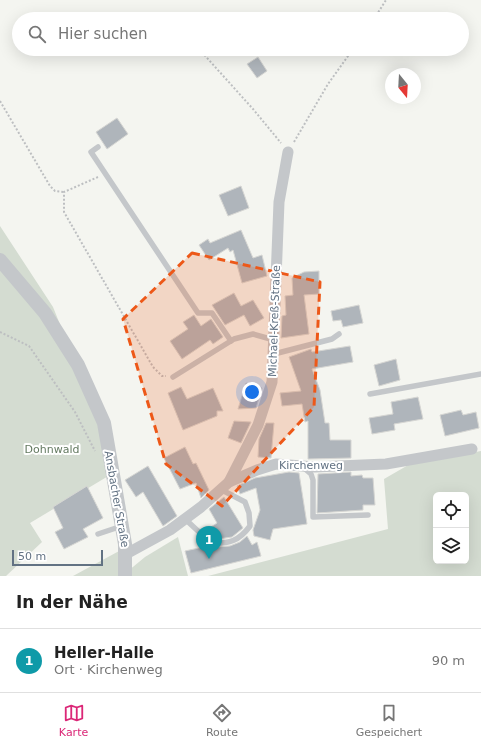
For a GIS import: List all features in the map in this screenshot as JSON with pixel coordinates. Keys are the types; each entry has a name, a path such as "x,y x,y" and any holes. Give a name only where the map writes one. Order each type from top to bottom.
{"street":[{"name":"Michael-Kreß-Straße","path":"229,482 258,425 272,382 275,340 279,202 288,152"},
{"name":"Ansbacher Straße","path":"0,260 45,313 78,365 104,423 126,554 125,576"},
{"name":"Kirchenweg","path":"126,554 170,530 186,519 229,482 276,464 301,466 386,464 475,448"}],"lane":[{"path":"98,147 91,152 198,312 212,313 231,341"},
{"path":"173,377 231,341 253,334 275,340"},
{"path":"274,354 332,339 339,334"},
{"path":"370,394 481,374"},
{"path":"301,466 308,471 313,480 312,517 368,515"},
{"path":"186,519 211,543 225,544 243,536 250,526 246,502 220,489"},
{"path":"98,534 122,526"}],"path":[{"path":"378,12 386,0"},
{"path":"205,56 253,109 288,152 328,84 348,56"},
{"path":"0,101 50,186 55,191 64,192 106,174"},
{"path":"64,192 64,212 153,367 162,376 173,377"},
{"path":"0,332 29,346 75,412 95,451"}],"highlighted area":[{"path":"192,253 320,282 314,407 222,506 166,464 123,319"}],"green space":[{"name":"Dohnwald","path":"0,226 53,307 102,429 110,475 30,523 42,542 6,576 0,576"},
{"path":"481,451 481,576 208,576 388,529 384,479 410,464"},
{"path":"178,537 188,576 122,576 145,557"},
{"path":"121,550 121,576 73,576"}],"building":[{"path":"258,57 267,71 257,78 247,64"},
{"path":"117,118 128,134 107,149 96,132"},
{"path":"241,186 249,208 228,216 219,195"},
{"path":"241,230 253,258 262,255 267,276 242,283 233,250 230,252 228,248 209,260 199,245 208,239 210,243"},
{"path":"319,271 319,294 304,295 309,334 281,338 282,316 286,315 285,296 293,295 292,278 304,272"},
{"path":"234,293 241,306 253,300 264,318 250,326 244,315 225,325 212,305"},
{"path":"359,305 363,323 343,327 341,320 333,321 331,311"},
{"path":"194,315 201,326 211,319 223,337 213,344 210,340 182,359 170,341 188,329 183,322"},
{"path":"350,346 353,362 312,369 320,390 325,423 329,423 330,440 351,440 351,458 308,459 308,421 305,422 302,404 282,406 280,393 301,391 289,357 311,349 312,352"},
{"path":"396,359 400,380 379,386 374,365"},
{"path":"246,383 262,388 256,408 238,409"},
{"path":"181,387 187,399 213,388 223,411 217,411 217,416 183,430 168,393"},
{"path":"418,397 423,419 394,424 395,430 372,434 369,418 393,414 391,402"},
{"path":"461,410 463,415 476,412 479,428 445,436 440,415"},
{"path":"234,421 251,422 241,443 228,438"},
{"path":"266,423 274,423 271,458 258,457 259,439"},
{"path":"185,447 193,464 196,463 209,490 201,498 196,483 180,489 164,458"},
{"path":"148,466 177,516 163,526 143,492 136,497 125,480"},
{"path":"289,472 299,473 307,524 273,529 270,540 254,536 253,530 260,510 256,488 240,494 237,486 255,478"},
{"path":"351,472 351,476 362,475 363,478 373,478 375,505 363,505 363,510 317,513 318,474"},
{"path":"87,486 103,518 83,529 88,537 64,549 55,532 63,528 53,507"},
{"path":"224,497 243,528 232,537 218,539 211,527 217,523 209,509"},
{"path":"247,536 252,545 257,542 261,556 191,573 185,551 208,546 230,546 240,542"}],"place":[{"name":"Heller-Halle","path":"209,559"}]}
